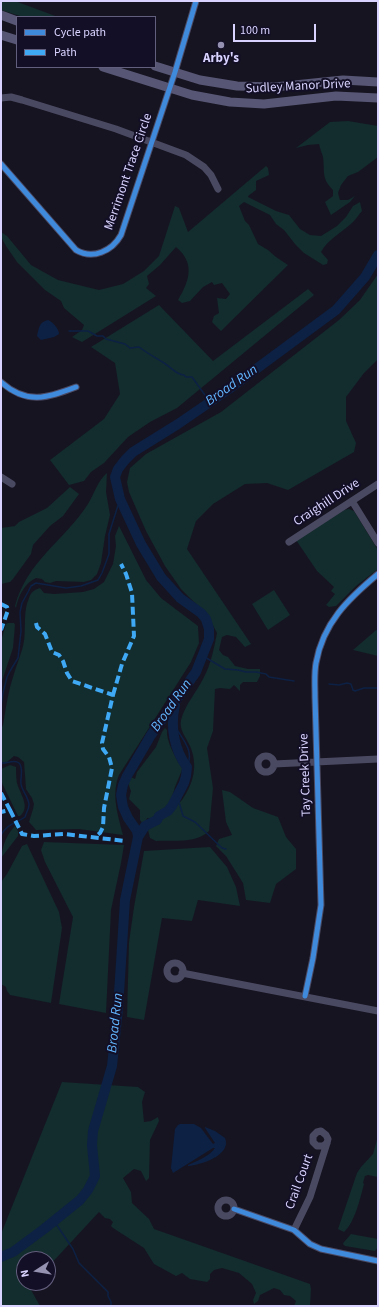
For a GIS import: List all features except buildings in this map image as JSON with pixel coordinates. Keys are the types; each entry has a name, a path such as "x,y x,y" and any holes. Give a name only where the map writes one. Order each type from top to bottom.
{"main road":[{"path":"1,15 16,21"},
{"path":"1,35 16,40"},
{"name":"Sudley Manor Drive","path":"156,66 211,82 236,86 275,87 343,80 378,82"},
{"name":"Sudley Manor Drive","path":"106,68 211,99 245,103 284,102 336,96 378,98"}],"street":[{"name":"Merrimont Trace Circle","path":"1,164 73,247 83,253 95,254 110,247 121,235 170,88 196,1"},
{"name":"Merrimont Trace Circle","path":"1,98 11,97 22,100 116,129 152,142"},
{"path":"152,142 186,155 201,164 211,175 218,189"},
{"path":"1,382 17,394 32,398 46,397 76,387"},
{"path":"1,477 12,484"},
{"name":"Craighill Drive","path":"289,542 378,484"},
{"path":"352,501 378,543"},
{"name":"Tay Creek Drive","path":"305,996 313,958 321,905 314,676 319,650 326,632 342,607 356,592 378,574"},
{"path":"274,764 378,759"},
{"path":"182,973 305,996 378,1012"},
{"name":"Crail Court","path":"294,1230 310,1197 327,1143"},
{"path":"234,1209 294,1230 310,1244 320,1249 378,1261"}],"green space":[{"path":"1,1 15,1 55,16 20,16 1,10"},
{"path":"348,121 378,126 378,157 358,172 348,176 341,185 338,193 340,200 348,200 355,196 350,202 331,215 325,202 333,196 333,190 325,178 323,157 319,144 296,148 330,122"},
{"path":"266,166 268,168 269,175 256,181 256,190 248,197 276,211 289,215 300,229 310,235 321,236 337,226 346,217 353,206 360,202 362,211 350,225 324,247 321,252 328,260 327,264 323,265 304,253 284,230 276,224 270,215 244,202 239,206 245,221 249,225 258,244 288,265 221,331 212,322 214,316 219,313 217,298 226,299 230,294 222,283 214,285 212,282 203,287 190,301 182,303 178,300 188,279 189,272 186,259 176,247 160,265 147,276 149,284 146,288 156,296 82,342 72,337 82,330 84,325 64,308 61,301 45,290 17,262 1,237 1,232 7,236 31,265 58,280 99,290 123,284 144,271 159,256 175,206 179,208 188,232"},
{"path":"378,274 378,359 364,373 346,397 346,421 356,443 354,452 288,490 267,483 245,484 213,504 196,521 187,549 251,644 245,647 236,637 227,635 222,637 219,650 223,655 228,657 235,666 248,669 260,669 260,676 257,682 243,682 240,685 240,691 234,685 230,689 215,689 213,731 207,748 213,788 209,831 198,838 191,840 156,841 150,838 148,830 173,810 182,800 194,774 194,760 190,746 182,730 181,720 185,709 209,667 217,633 208,616 181,589 165,566 146,531 129,492 127,482 130,468 146,454 221,412 339,320 360,300"},
{"path":"308,289 314,295 177,408 150,422 128,437 104,463 91,472 84,481 69,485 50,460 104,419 120,394 115,363 91,347 159,305 213,361"},
{"path":"107,473 106,492 110,515 101,563 97,574 91,580 84,582 56,581 50,583 36,578 32,580 23,590 18,599 16,608 15,606 21,590 28,576 88,504 96,487"},
{"path":"70,487 79,494 63,516 50,526 33,545 31,554 13,579 10,582 1,584 1,528 15,526 19,522 47,508"},
{"path":"349,509 354,511 378,550 378,569 356,586 336,606 329,607 326,605 335,594 331,591 334,587 317,571 296,540 344,510"},
{"path":"119,526 146,580 161,598 198,626 199,643 191,662 119,775 115,798 123,835 79,829 36,830 29,822 34,804 26,789 24,762 18,757 14,756 7,762 1,762 1,729 10,687 25,636 25,614 27,603 34,590 40,588 44,593 54,594 83,592 94,589 104,582 113,564 116,546 115,536"},
{"path":"274,590 290,615 268,630 252,604"},
{"path":"14,623 15,625 13,648 1,684 1,641 6,624"},
{"path":"378,629 378,656 353,650 375,631"},
{"path":"165,728 167,730 168,740 174,755 182,770 171,801 164,812 152,819 147,818 146,822 143,824 140,820 140,810 129,799 131,791 129,780 131,777 135,779 137,772 156,747"},
{"path":"10,765 16,767 17,783 25,805 25,809 20,816 18,816 1,781 1,769"},
{"path":"222,790 230,792 253,808 278,817 286,837 296,849 296,869 276,884 270,903 246,900 243,883 226,856 216,846 219,839 232,835 226,822"},
{"path":"15,826 18,831 18,836 1,858 5,840"},
{"path":"44,842 124,845 111,910 106,1013 59,1004 73,917 45,862 41,850"},
{"path":"27,844 59,912 62,928 51,1003 10,995 6,987 1,984 1,882 22,846"},
{"path":"210,847 227,867 236,887 240,906 198,900 192,921 162,918 144,1020 127,1017 129,942 144,851"},
{"path":"62,1082 138,1087 145,1092 142,1102 144,1122 151,1121 158,1117 159,1121 150,1140 149,1178 146,1181 141,1171 134,1169 123,1178 131,1192 132,1203 149,1219 154,1229 310,1284 310,1306 294,1306 296,1301 290,1296 284,1295 280,1290 274,1288 260,1295 258,1301 254,1304 253,1300 256,1293 252,1284 239,1273 222,1268 214,1270 210,1274 210,1279 207,1282 190,1279 182,1273 176,1276 154,1264 144,1248 113,1228 111,1226 113,1222 110,1219 105,1218 99,1212 56,1258 56,1251 16,1251 16,1291 32,1291 40,1306 1,1306 1,1234"},
{"path":"378,1136 378,1177 368,1175 365,1176 357,1210 348,1228 344,1232 338,1229 357,1173 373,1154"},
{"path":"351,1234 378,1239 378,1247 375,1251 345,1246 343,1244 344,1242"}],"water":[{"path":"48,320 52,322 59,334 54,337 41,340 37,336 39,328 43,322"},
{"path":"180,1124 194,1124 201,1128 213,1144 215,1143 205,1127 215,1131 225,1138 226,1144 224,1149 214,1158 200,1164 188,1166 213,1151 215,1148 213,1148 173,1173 171,1168 175,1129"}],"waterway":[{"name":"Broad Run","path":"1,1257 13,1252 80,1200 88,1190 95,1176 92,1145 93,1131 112,1066 118,1009 125,900 138,837 137,831 128,818 123,807 121,795 123,785 151,735 196,672 209,639 209,629 206,619 201,613 180,598 161,577 141,544 120,499 115,477 118,469 133,452 178,424 229,389 336,310 365,277 378,255"},
{"path":"69,331 88,331 97,336 103,336 106,339 125,344 130,348 139,347 178,374 186,377 192,377 210,402"},
{"path":"1,706 7,677 18,658 21,631 20,612 22,603 31,586 36,583 66,588 81,586 98,580 109,554 109,534 120,499"},
{"path":"203,656 225,669 256,672 266,674 269,677 294,681"},
{"path":"329,684 351,684 353,690 355,691 364,688 378,688"},
{"path":"138,837 145,826 157,820 159,816 168,811 172,806 186,776 187,767 179,753 174,738 173,721 175,705"},
{"path":"172,720 188,748 189,760 187,767"},
{"path":"1,763 15,761 19,763 22,770 21,784 29,805 25,817 9,826 1,835"},
{"path":"177,795 183,816 195,822 222,848 226,849"},
{"path":"54,1221 73,1249 79,1263 108,1292 111,1306"}],"marked path":[{"path":"113,695 122,664 134,636 132,593 121,564"},
{"path":"1,604 7,607 8,610 1,630"},
{"path":"36,623 37,627 45,634 52,652 59,655 63,661 67,673 72,681 113,695 102,743 103,749 109,757 112,768 104,808 103,827 100,833 95,837"},
{"path":"1,793 10,810 1,812"},
{"path":"10,810 22,834 34,836 64,834 125,841"}],"cycle path":[{"path":"1,164 76,250 82,253 95,254 113,246 121,235 175,72 196,1"},
{"path":"1,382 10,389 29,397 56,394 76,387"},
{"path":"305,996 313,958 321,905 315,697 316,663 324,636 338,613 378,574"},
{"path":"234,1209 294,1230 310,1244 321,1249 378,1261"}],"place":[{"name":"Arby's","path":"221,45"}]}
